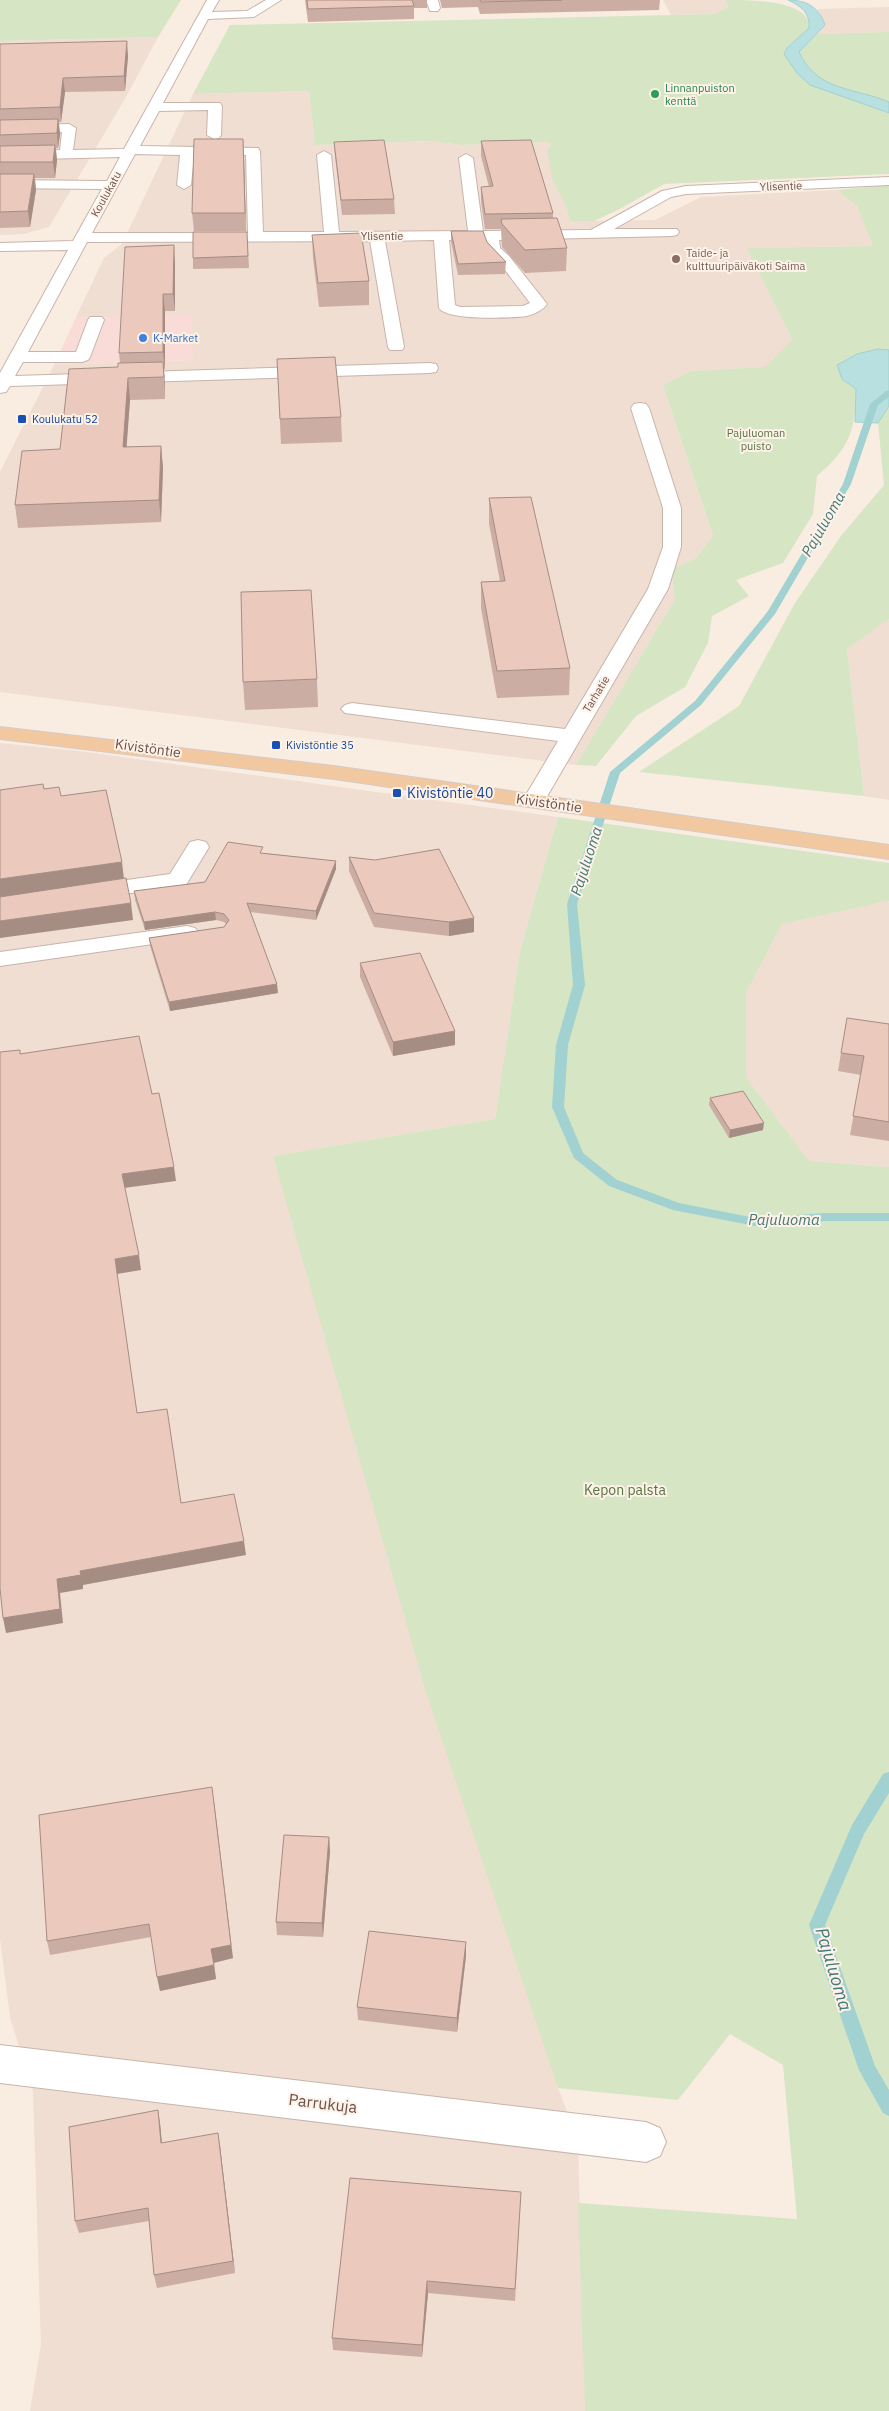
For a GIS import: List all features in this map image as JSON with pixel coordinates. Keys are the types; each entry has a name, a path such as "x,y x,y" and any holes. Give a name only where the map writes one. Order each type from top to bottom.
{"main road":[{"name":"Kivistöntie","path":"0,732 113,744 534,800 889,852"}],"street":[{"name":"Koulukatu","path":"2,385 213,0"},
{"path":"205,16 250,14 275,0"},
{"path":"154,107 215,103 214,135"},
{"path":"0,130 69,128 66,154"},
{"path":"0,156 129,151 253,151 256,237"},
{"path":"184,185 187,151"},
{"path":"324,155 332,236"},
{"path":"466,158 487,240 539,304 526,311 458,312 447,308 441,243 487,240"},
{"name":"Ylisentie","path":"593,234 667,194 686,190 889,181"},
{"path":"0,184 111,185"},
{"name":"Ylisentie","path":"0,248 80,242 190,238 332,236 377,236 441,243 593,234 672,232"},
{"path":"377,236 396,347"},
{"path":"188,254 190,238"},
{"path":"286,252 306,251"},
{"path":"0,352 19,355 82,357 96,320"},
{"path":"2,385 430,368"},
{"name":"Tarhatie","path":"534,800 658,589 672,547 672,508 640,408"},
{"path":"352,709 571,736"},
{"path":"69,896 178,880 198,847"},
{"path":"0,959 208,930"},
{"name":"Parrukuja","path":"0,2064 646,2142"}],"shaded area":[{"path":"663,0 726,0 729,4 724,11 715,14 671,15"},
{"path":"889,7 889,32 817,34 825,25 817,9"},
{"path":"158,37 126,97 49,227 24,234 0,235 0,41"},
{"path":"309,91 315,145 431,141 461,145 550,142 570,221 655,220 701,197 837,190 857,206 866,226 873,246 748,248 792,341 765,367 691,371 663,385 713,536 696,558 671,570 675,599 576,765 0,692 0,472 54,365 193,360 119,317 76,317 104,258 122,244 193,94"},
{"path":"191,315 193,360 54,365 76,317"},
{"path":"889,619 889,800 864,796 847,649"},
{"path":"0,743 79,751 558,817 520,951 495,1119 273,1156 558,2088 578,2139 585,2411 30,2411 41,2345 33,2092 10,2017 0,1939"},
{"path":"889,901 889,1167 809,1161 746,1077 746,993 782,924"}],"green space":[{"path":"0,0 181,0 158,37 0,41"},
{"path":"726,0 764,1 778,4 800,12 807,19 809,28 787,48 797,73 889,113 889,174 664,184 594,221 570,221 566,206 553,181 547,150 551,146 550,142 461,145 431,141 315,145 309,91 193,94 230,25 715,14 728,7"},
{"path":"889,32 889,102 827,82 808,66 799,52 817,34"},
{"name":"Pajuluoman puisto","path":"889,185 889,350 878,349 842,379 856,389 852,427 849,438 837,457 817,476 813,514 783,563 736,580 749,596 712,616 708,643 685,687 636,716 596,766 576,765 675,599 671,570 696,558 713,536 663,385 691,371 765,367 792,340 747,248 873,246 857,206 837,190"},
{"path":"889,406 889,619 847,649 864,796 639,772 739,706 795,603 841,536 884,485 878,423"},
{"name":"Kepon palsta","path":"558,817 889,863 889,901 782,924 746,993 746,1077 809,1161 889,1167 889,2411 585,2411 578,2203 797,2219 783,2065 730,2034 678,2100 558,2088 425,1689 273,1156 495,1119 520,951"}],"water":[{"path":"788,0 801,1 811,6 819,14 825,25 799,52 807,65 816,75 826,81 889,102 889,113 810,85 797,73 784,54 787,48 809,28 809,23 804,11"},
{"path":"878,349 889,350 889,406 878,423 855,422 856,389 842,379 837,365 857,354"}],"building":[{"path":"307,0 412,0 414,6 308,9"},
{"path":"480,0 562,0 481,2"},
{"path":"127,41 124,76 63,78 60,107 0,109 0,44"},
{"path":"58,119 57,133 0,135 0,120"},
{"path":"194,139 243,139 245,213 192,213"},
{"path":"384,140 394,199 341,200 334,142"},
{"path":"531,140 553,213 485,214 481,187 493,186 481,141"},
{"path":"55,145 53,162 0,162 0,146"},
{"path":"0,174 34,174 28,211 0,212"},
{"path":"557,218 567,248 525,250 502,224 501,219"},
{"path":"451,231 483,231 487,242 506,262 458,264"},
{"path":"193,232 247,232 248,256 193,258"},
{"path":"361,233 369,281 318,283 312,235"},
{"path":"174,245 173,294 163,294 163,352 119,353 125,247"},
{"path":"335,357 341,417 280,419 277,359"},
{"path":"163,362 164,377 128,378 123,447 161,446 159,500 15,505 22,451 60,449 69,369 118,367 118,363"},
{"path":"531,497 570,668 497,671 481,582 505,581 489,498"},
{"path":"311,590 317,679 243,682 241,592"},
{"path":"43,784 44,789 59,787 61,796 106,790 122,862 0,879 0,790"},
{"path":"228,842 263,847 260,853 336,861 316,911 247,903 277,984 169,1002 149,938 224,927 229,920 224,914 215,912 144,922 134,891 205,882"},
{"path":"439,849 474,918 449,922 374,913 349,857 375,860"},
{"path":"126,878 131,903 0,921 0,897"},
{"path":"420,953 455,1031 393,1042 360,963"},
{"path":"847,1018 889,1024 889,1122 853,1116 864,1056 841,1053"},
{"path":"139,1036 152,1094 159,1093 174,1167 122,1174 139,1255 115,1259 137,1413 167,1409 181,1503 234,1494 244,1541 80,1571 81,1575 57,1579 60,1609 3,1618 0,1588 0,1052 20,1050 20,1054"},
{"path":"743,1091 764,1123 730,1130 710,1098"},
{"path":"212,1787 231,1945 211,1949 214,1965 157,1977 149,1924 47,1941 39,1815"},
{"path":"284,1835 329,1837 322,1923 276,1922"},
{"path":"369,1931 466,1942 457,2018 357,2007"},
{"path":"158,2110 161,2143 218,2133 233,2261 154,2275 148,2208 75,2221 69,2127"},
{"path":"350,2178 521,2192 515,2289 427,2281 422,2345 332,2338"}],"waterway":[{"name":"Pajuluoma","path":"889,393 874,404 847,484 772,612 698,703 615,772 572,904 579,985 562,1045 558,1107 578,1155 613,1183 677,1207 755,1222 825,1217 889,1217"},
{"name":"Pajuluoma","path":"889,1779 858,1830 817,1925 868,2070 889,2107"}],"place":[{"name":"Linnanpuiston kenttä","path":"655,94"},
{"name":"Taide- ja kulttuuripäiväkoti Saima","path":"676,259"},
{"name":"K-Market","path":"143,338"},
{"name":"Koulukatu 52","path":"22,419"},
{"name":"Kivistöntie 35","path":"276,745"},
{"name":"Kivistöntie 40","path":"397,793"}]}
